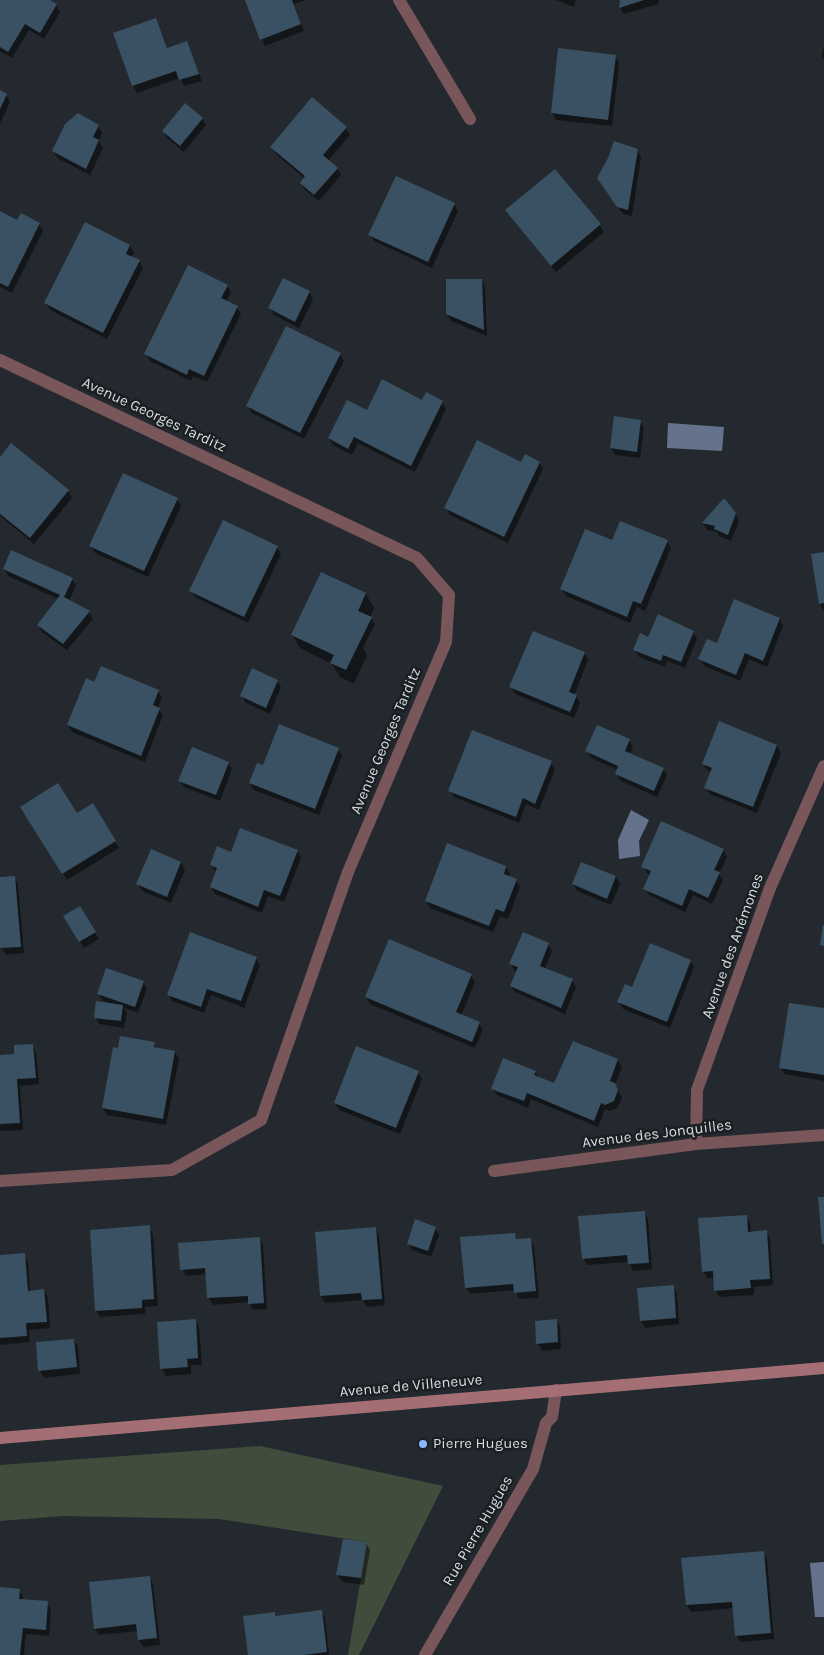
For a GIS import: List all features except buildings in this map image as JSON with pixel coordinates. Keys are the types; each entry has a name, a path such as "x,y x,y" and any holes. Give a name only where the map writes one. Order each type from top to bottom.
{"main road":[{"name":"Avenue de Villeneuve","path":"0,1438 824,1368"}],"street":[{"path":"398,0 470,119"},
{"name":"Avenue Georges Tarditz","path":"0,1181 172,1170 261,1120 348,872 446,642 449,595 417,558 2,364"},
{"name":"Avenue des Anémones","path":"696,1144 698,1090 770,888 824,766"},
{"name":"Avenue des Jonquilles","path":"494,1171 696,1144 824,1135"},
{"name":"Rue Pierre Hugues","path":"425,1655 533,1469 546,1424 552,1417 556,1390"}],"green space":[{"path":"260,1446 443,1486 359,1655 348,1655 367,1542 219,1519 63,1516 0,1521 0,1465"}],"water":[{"path":"668,423 724,427 722,451 667,448"},
{"path":"631,810 649,820 639,841 640,856 619,859 618,840"},
{"path":"824,1562 824,1617 815,1617 810,1563"}],"place":[{"name":"Pierre Hugues","path":"423,1444"}]}
